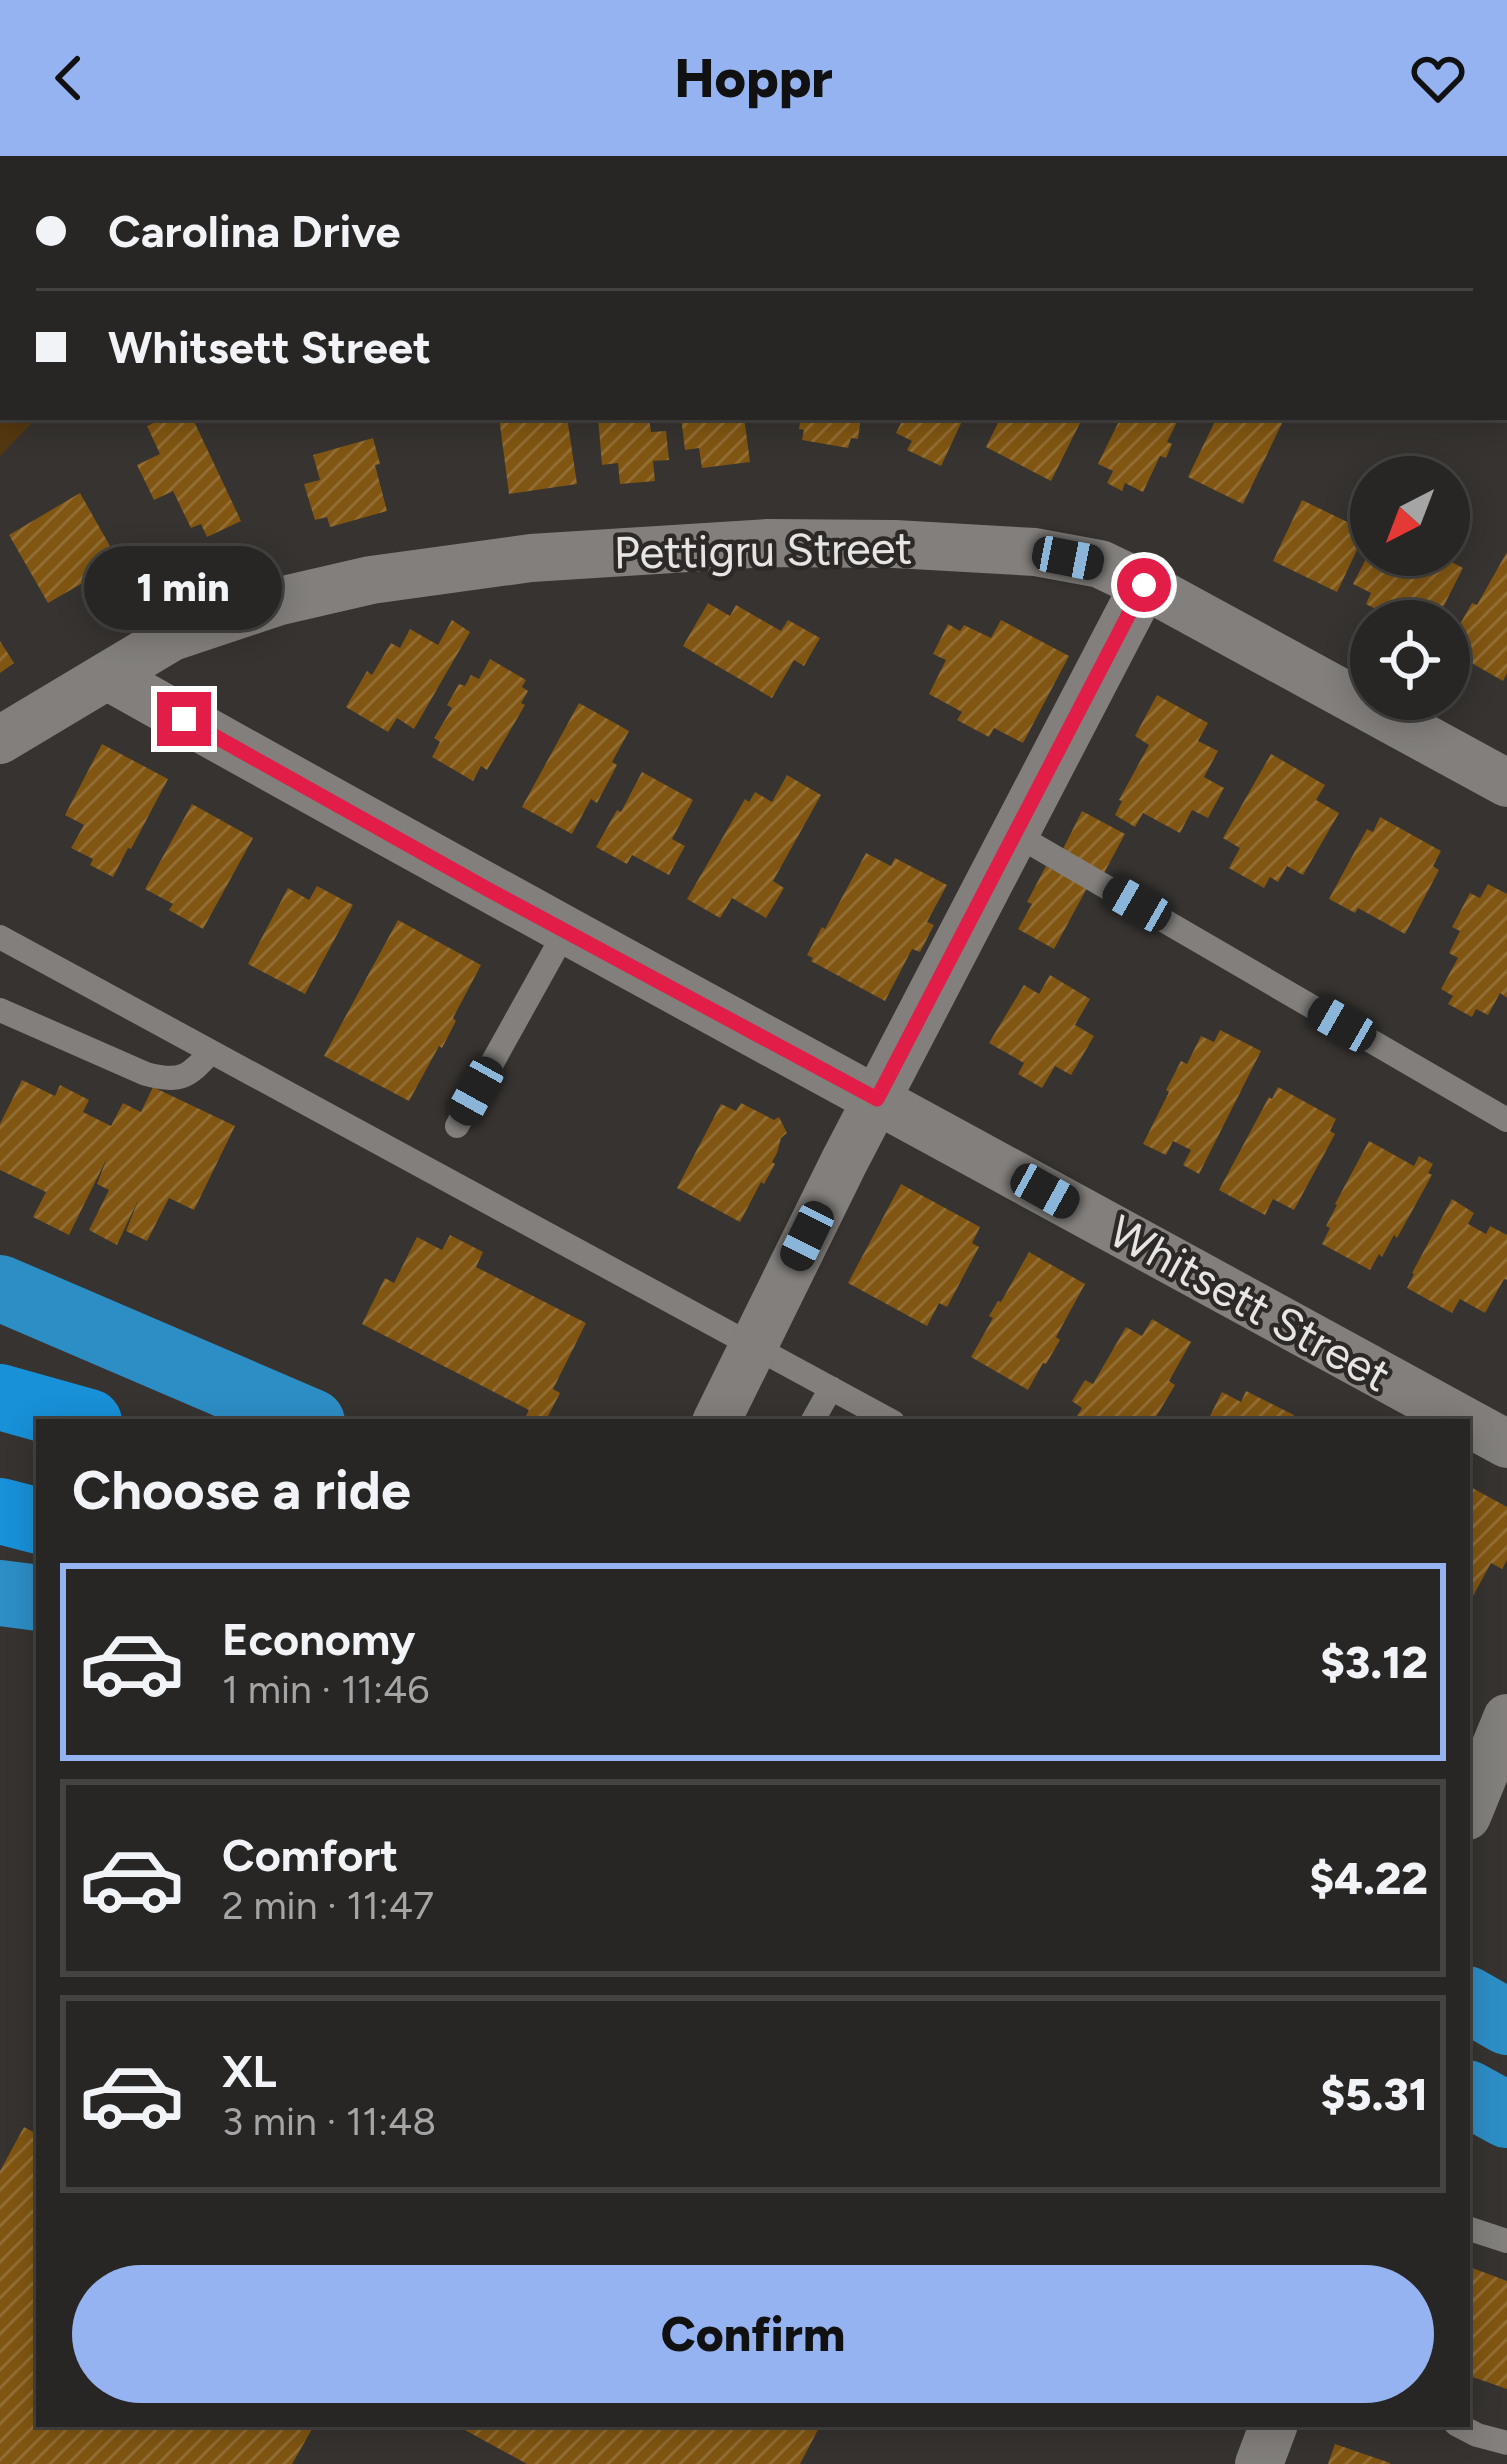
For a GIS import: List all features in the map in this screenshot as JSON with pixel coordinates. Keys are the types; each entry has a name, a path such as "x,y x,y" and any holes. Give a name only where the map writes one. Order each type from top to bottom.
{"highway":[{"path":"0,1288 305,1419"},
{"path":"0,1397 78,1419"},
{"path":"0,1511 36,1520"},
{"path":"0,1593 36,1598"},
{"path":"1470,2002 1507,2022"},
{"path":"1470,2095 1507,2115"}],"street":[{"name":"Pettigru Street","path":"0,740 172,637 280,601 371,580 531,557 768,543 895,544 1035,552 1100,564 1507,783"},
{"path":"717,1419 1013,832 1144,585"},
{"name":"Whitsett Street","path":"109,677 565,932 1461,1419"},
{"name":"Whitsett Street","path":"1470,1424 1507,1444"},
{"path":"1470,1803 1498,1738"},
{"path":"1259,2464 1273,2427"}],"lane":[{"path":"1013,832 1507,1120"},
{"path":"457,1126 565,932"},
{"path":"0,937 888,1419"},
{"path":"0,1010 167,1079 182,1078 211,1052"},
{"path":"814,1419 831,1388"},
{"path":"1470,2229 1507,2241"},
{"path":"1462,2427 1507,2443"}],"green space":[{"path":"0,420 35,420 0,456"}],"building":[{"path":"160,420 193,420 241,521 207,537 201,524 191,528 173,491 154,500 137,465 160,454 147,426"},
{"path":"499,420 567,420 577,484 509,494"},
{"path":"598,420 649,420 651,432 666,431 669,460 653,461 655,481 620,484 618,463 602,465"},
{"path":"681,420 744,420 750,462 702,468 699,448 685,450"},
{"path":"800,420 861,420 858,439 851,438 848,448 802,440 804,430 799,429"},
{"path":"902,420 963,420 941,466 907,450 912,441 896,433"},
{"path":"1000,420 1082,420 1051,481 986,447"},
{"path":"1120,420 1178,420 1167,442 1172,444 1166,458 1160,456 1143,492 1125,483 1122,491 1107,483 1113,471 1098,464"},
{"path":"1216,420 1284,420 1243,504 1188,477"},
{"path":"373,438 387,511 330,527 327,517 315,520 304,484 320,480 313,455"},
{"path":"80,493 119,562 48,603 9,535"},
{"path":"1302,500 1350,523 1350,565 1337,592 1273,561"},
{"path":"1507,552 1507,673 1503,681 1470,662 1470,607 1477,605"},
{"path":"1357,576 1459,576 1447,600 1368,600 1371,593 1353,584"},
{"path":"708,603 730,616 736,605 781,631 788,620 820,638 804,666 794,660 772,698 683,646"},
{"path":"452,620 470,632 414,729 397,718 388,732 346,707 391,643 400,648 410,629 438,645"},
{"path":"1001,620 1069,656 1023,743 994,728 989,737 957,720 962,712 929,694 946,660 933,654 948,624 960,631 964,625 991,638"},
{"path":"0,641 14,663 0,673"},
{"path":"490,659 526,680 522,687 528,691 521,703 525,705 487,770 481,766 473,781 432,757 440,742 434,738 452,708 447,705 459,684 465,686 471,675 479,679"},
{"path":"1157,695 1208,723 1198,741 1218,751 1204,777 1224,788 1208,818 1192,810 1180,833 1143,813 1135,827 1115,815 1149,745 1135,736"},
{"path":"579,703 629,731 597,803 591,799 572,834 522,807"},
{"path":"102,744 168,779 113,877 71,848 84,825 65,815"},
{"path":"1271,754 1325,785 1316,800 1339,813 1303,875 1287,866 1278,882 1270,877 1264,888 1229,868 1240,848 1223,838"},
{"path":"642,772 693,800 672,839 685,846 669,875 632,855 627,864 596,847"},
{"path":"787,775 821,795 773,881 784,888 766,918 732,898 720,918 687,899 745,799 749,802 755,792 772,802"},
{"path":"192,804 253,838 203,929 169,910 173,904 145,889"},
{"path":"1082,811 1125,834 1104,873 1062,851"},
{"path":"1380,817 1441,851 1433,866 1439,870 1405,934 1358,908 1355,913 1329,899 1367,829 1373,832"},
{"path":"866,853 891,866 895,858 947,885 927,922 934,925 920,952 912,949 885,1001 807,955"},
{"path":"1046,866 1087,888 1054,949 1018,929"},
{"path":"1488,884 1507,894 1507,998 1500,993 1488,1015 1476,1009 1472,1017 1448,1004 1453,996 1441,989 1458,958 1449,953 1460,931 1452,927 1470,893 1480,898"},
{"path":"317,886 353,905 305,994 248,964 288,888 309,900"},
{"path":"398,920 481,965 442,1048 439,1046 409,1101 324,1056"},
{"path":"1050,975 1090,999 1075,1025 1094,1036 1071,1075 1055,1066 1042,1088 1018,1074 1024,1063 989,1043 1024,985 1039,994"},
{"path":"1220,1030 1261,1051 1199,1174 1183,1165 1191,1150 1173,1141 1166,1155 1143,1144 1181,1061 1187,1064 1201,1036 1214,1042"},
{"path":"22,1080 55,1096 60,1085 89,1100 83,1112 111,1126 123,1103 141,1112 153,1087 235,1126 194,1210 169,1198 147,1241 126,1231 139,1198 117,1245 89,1230 109,1190 97,1184 107,1158 69,1235 33,1217 46,1192 0,1170 0,1124"},
{"path":"1278,1087 1336,1119 1330,1131 1335,1134 1294,1210 1273,1199 1265,1215 1219,1190"},
{"path":"741,1103 774,1120 779,1117 787,1133 781,1138 775,1164 740,1222 677,1188 721,1104 736,1111"},
{"path":"1369,1141 1414,1166 1419,1156 1433,1164 1428,1173 1432,1175 1397,1238 1394,1235 1370,1270 1322,1244 1335,1204"},
{"path":"901,1184 980,1227 972,1243 979,1247 947,1307 939,1303 927,1326 848,1283"},
{"path":"1452,1199 1474,1213 1468,1224 1486,1234 1490,1226 1507,1235 1507,1280 1485,1313 1460,1299 1452,1313 1407,1288"},
{"path":"450,1235 483,1252 476,1267 586,1323 553,1389 560,1393 547,1419 525,1418 529,1410 362,1324 385,1278 394,1283 417,1237 442,1250"},
{"path":"1029,1252 1085,1284 1056,1337 1060,1340 1028,1390 971,1357 993,1318 989,1316"},
{"path":"1152,1319 1191,1342 1169,1381 1175,1385 1155,1419 1075,1419 1082,1408 1072,1401 1085,1380 1093,1384 1126,1327 1142,1336"},
{"path":"1246,1391 1294,1415 1292,1419 1208,1419 1222,1392 1241,1402"},
{"path":"1470,1487 1507,1507 1507,1560 1502,1569 1491,1563 1473,1596"},
{"path":"24,2127 36,2133 36,2427 313,2427 292,2464 0,2464 0,2171"},
{"path":"1470,2267 1507,2281 1507,2389 1470,2376"},
{"path":"459,2427 819,2427 800,2464 527,2464"},
{"path":"1335,2444 1390,2463 1390,2464 1328,2464"}],"route":[{"path":"184,719 877,1099 1144,585"}]}
